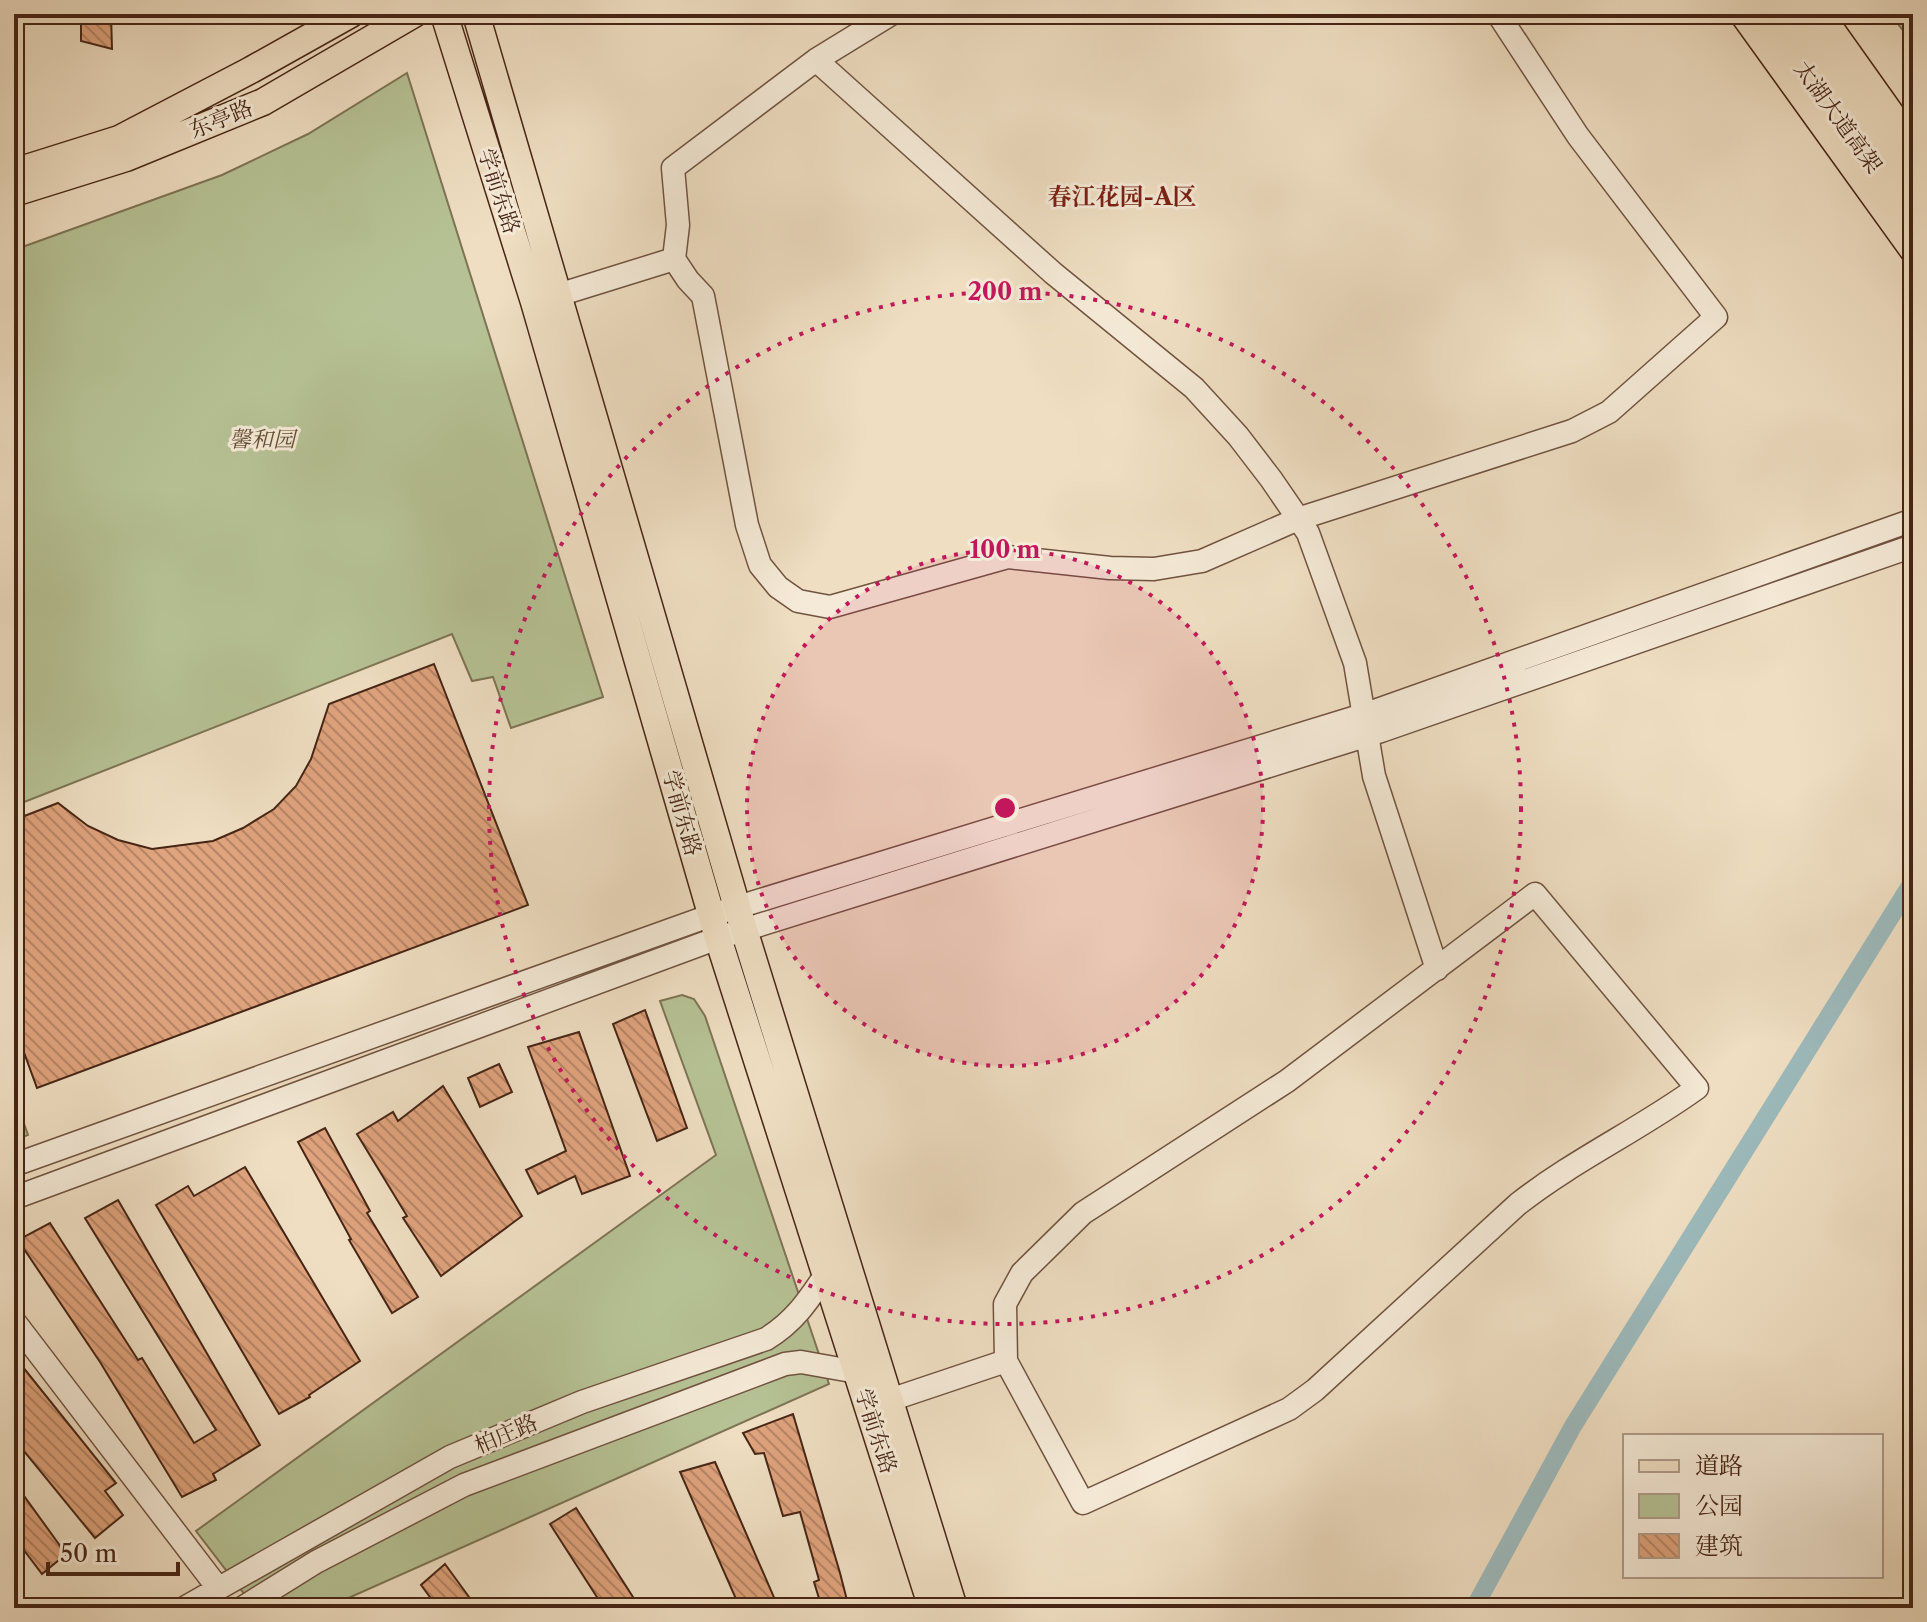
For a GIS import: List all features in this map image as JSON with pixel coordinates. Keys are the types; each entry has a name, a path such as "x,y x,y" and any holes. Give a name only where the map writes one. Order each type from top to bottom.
{"highway":[{"name":"太湖大道高架","path":"1762,14 1913,221"},
{"name":"太湖大道高架","path":"1792,14 1913,183"}],"main road":[{"name":"东亭路","path":"14,172 119,139 351,14"},
{"name":"东亭路","path":"14,193 126,158 263,102 414,14"},
{"name":"学前东路","path":"444,14 546,298 741,918 880,1404 932,1608"},
{"name":"学前东路","path":"476,14 546,298 715,927 857,1372 880,1404 954,1608"},
{"path":"1743,14 1913,250"},
{"path":"1820,14 1913,145"}],"street":[{"path":"891,14 816,60 673,168 678,225 674,259 703,296 747,525 760,565 778,587 798,601 830,607 1008,557 1110,568 1154,569 1202,561 1298,519 1572,431 1609,412 1716,317 1578,136 1498,14"},
{"path":"816,60 1053,273 1194,388 1238,436 1308,533 1355,663 1374,776 1437,969"},
{"path":"546,298 674,259"},
{"path":"1365,725 1913,520"},
{"path":"14,1165 741,918 1365,725 1913,546"},
{"path":"1535,894 1697,1088 1654,1119 1573,1165 1528,1196 1315,1390 1289,1409 1083,1503 1006,1361 1005,1304 1022,1273 1083,1213 1287,1081 1535,894"},
{"path":"14,1198 715,927"},
{"name":"柏庄路","path":"184,1608 450,1457 582,1402 766,1339 800,1314 826,1274"},
{"path":"14,1321 218,1588"},
{"path":"880,1404 1006,1361"},
{"name":"柏庄路","path":"242,1608 316,1562 464,1485 785,1364 801,1362 857,1372"}],"green space":[{"path":"1890,14 1913,14 1913,43"},
{"name":"馨和园","path":"407,73 603,697 511,728 493,677 472,681 452,634 14,806 14,250 222,175 308,134"},
{"path":"682,995 694,999 705,1016 829,1384 326,1608 255,1608 196,1531 716,1155 660,1001"},
{"path":"14,1096 28,1135 14,1140"}],"building":[{"path":"81,14 111,14 112,49 81,41"},
{"path":"434,664 528,905 37,1088 14,1025 14,820 58,803 88,826 118,840 152,849 213,841 243,828 274,809 296,786 311,759 329,704"},
{"path":"645,1010 687,1128 657,1141 613,1024"},
{"path":"579,1032 630,1176 582,1194 575,1176 538,1194 526,1170 566,1151 528,1047"},
{"path":"499,1064 512,1092 480,1107 468,1078"},
{"path":"443,1086 522,1216 441,1276 403,1218 407,1216 357,1134 393,1112 398,1121"},
{"path":"325,1128 370,1211 367,1213 418,1297 392,1313 349,1240 298,1142"},
{"path":"245,1167 360,1361 310,1397 279,1414 156,1205 188,1186 194,1196"},
{"path":"118,1200 260,1445 213,1474 216,1480 182,1497 100,1362 18,1240 50,1223 138,1360 142,1358 194,1443 216,1430 85,1218"},
{"path":"14,1356 116,1483 105,1491 123,1515 95,1538 14,1439"},
{"path":"793,1414 849,1608 822,1608 814,1582 819,1580 800,1512 783,1516 764,1453 755,1454 743,1433"},
{"path":"715,1462 776,1602 740,1608 680,1472"},
{"path":"14,1482 66,1554 42,1574 14,1537"},
{"path":"576,1508 640,1608 604,1608 550,1524"},
{"path":"445,1564 477,1608 438,1608 421,1585"}],"waterway":[{"path":"1474,1608 1573,1426 1913,881"}],"district":[{"name":"春江花园-A区","path":"1122,196"}]}
